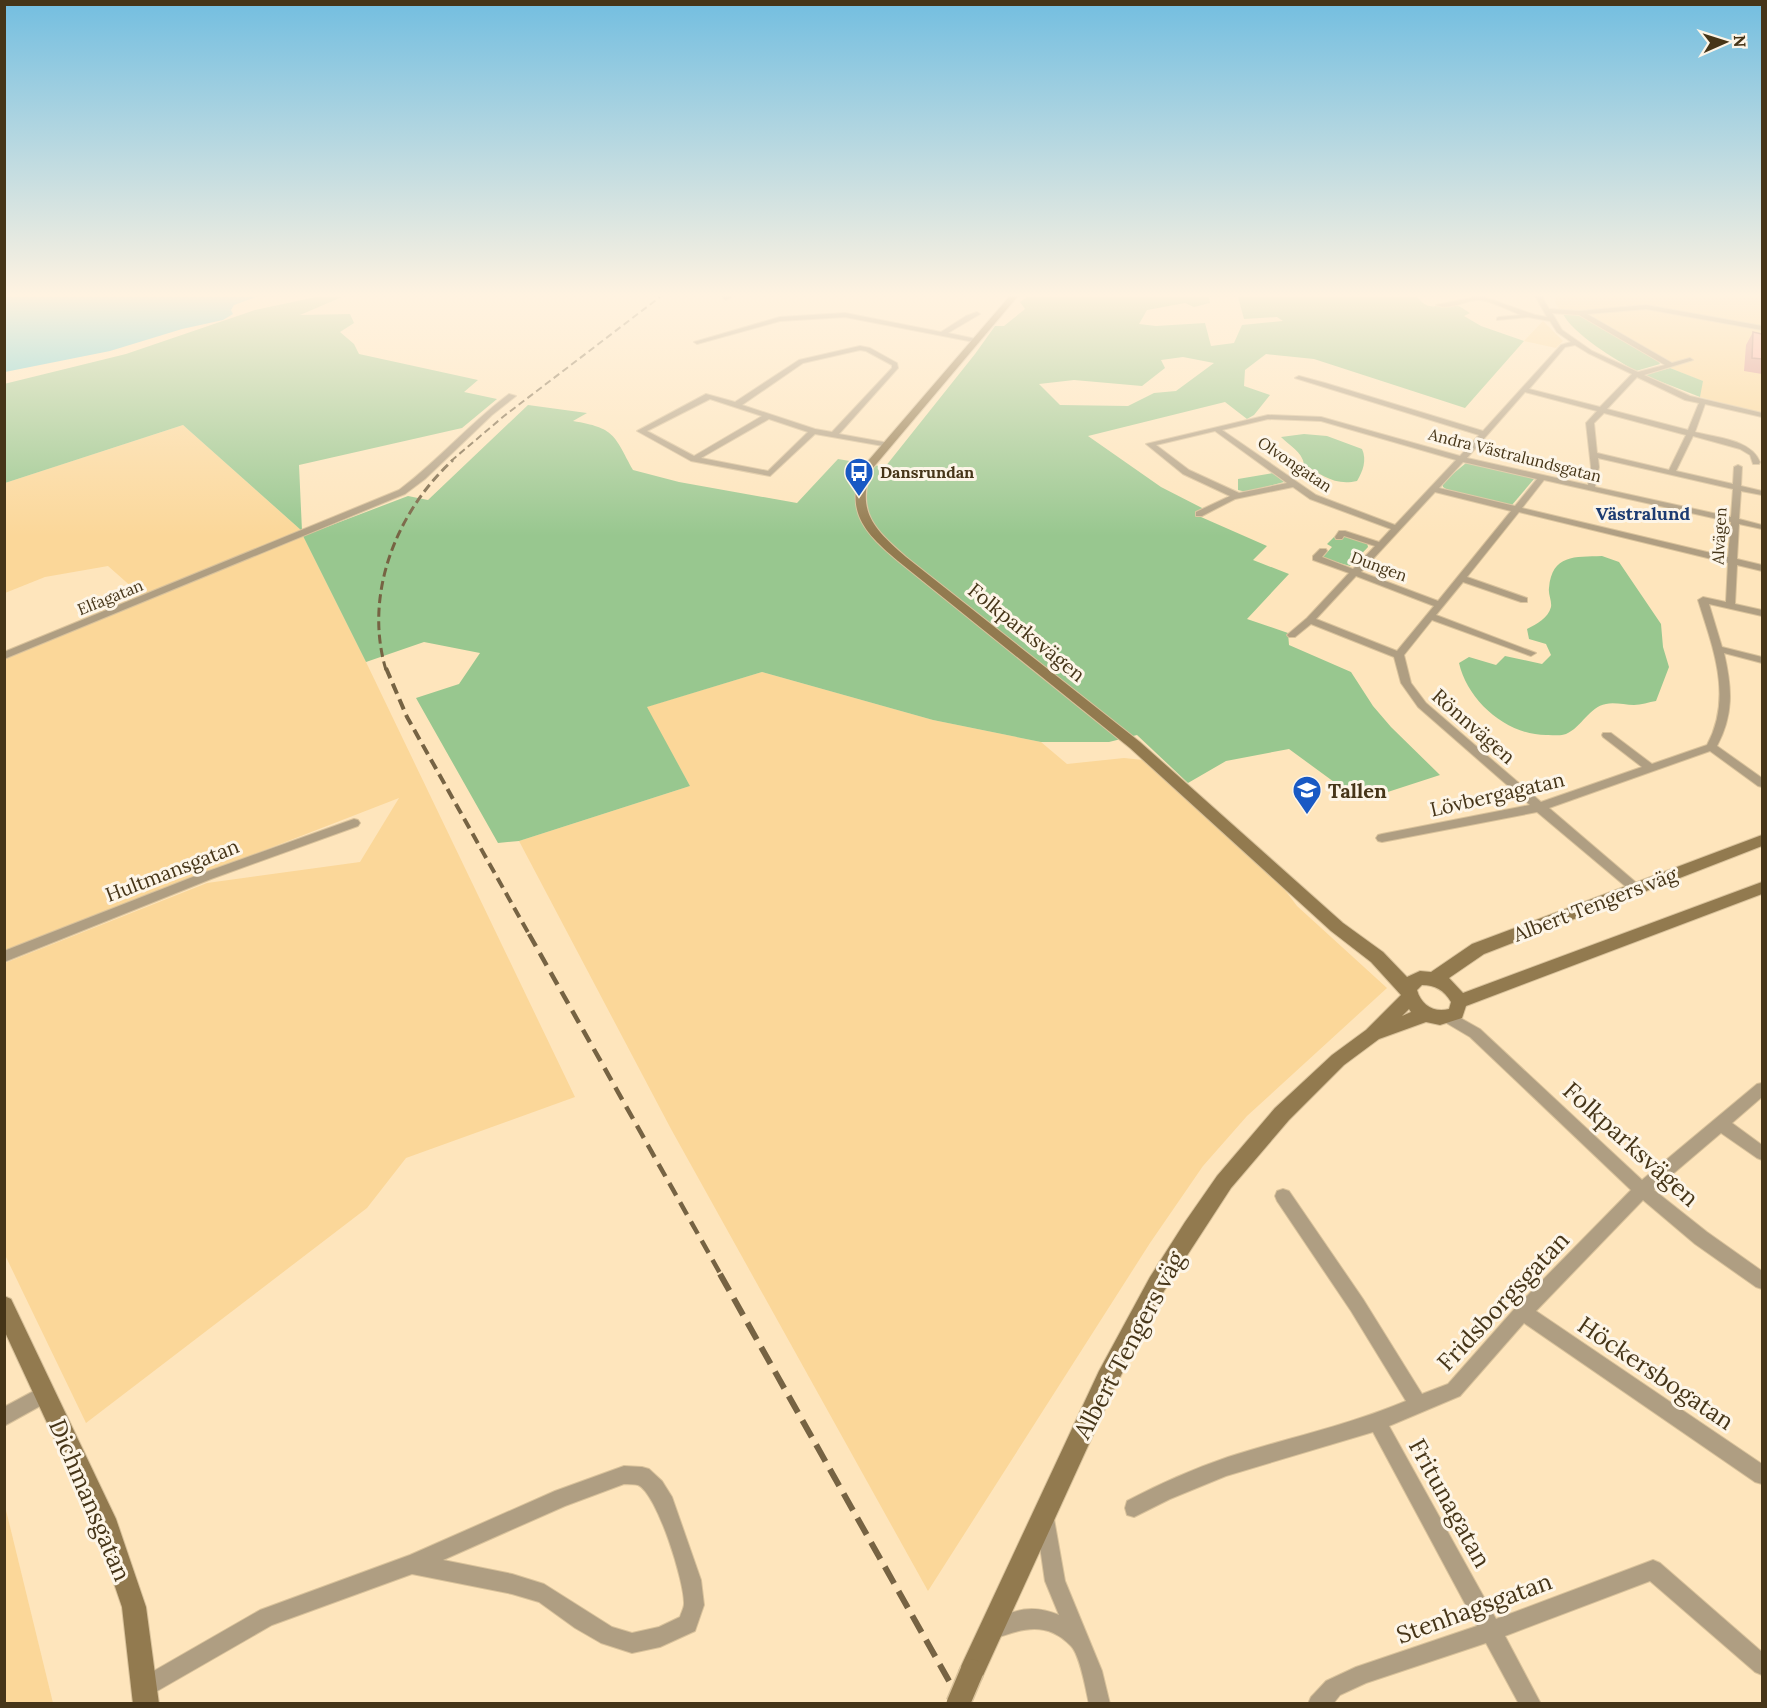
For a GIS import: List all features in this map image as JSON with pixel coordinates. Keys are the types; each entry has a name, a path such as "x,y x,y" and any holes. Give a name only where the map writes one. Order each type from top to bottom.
{"main road":[{"name":"Folkparksvägen","path":"943,377 867,468 861,480 859,492 863,515 878,538 1136,745 1337,927 1377,957 1409,994"},
{"name":"Albert Tengers väg","path":"1430,979 1478,949 1762,840"},
{"path":"1456,1009 1451,988 1430,979 1414,981 1409,994 1425,1014 1437,1018 1762,888"},
{"name":"Folkparksvägen","path":"1377,957 1430,979"},
{"name":"Albert Tengers väg","path":"958,1704 1107,1379 1157,1284 1224,1182 1282,1114 1338,1060 1372,1035 1409,994"},
{"name":"Albert Tengers väg","path":"1372,1035 1425,1014"},
{"name":"Dichmansgatan","path":"4,1306 104,1519 134,1607 146,1695"}],"street":[{"path":"736,405 778,377"},
{"path":"834,435 888,377"},
{"path":"1293,635 1310,620 1537,377"},
{"path":"1591,489 1595,467 1590,423 1633,377"},
{"path":"1639,377 1702,403 1762,415"},
{"path":"1299,378 1362,395 1403,410 1484,434"},
{"path":"1526,390 1743,447 1753,454 1756,462"},
{"name":"Elfagatan","path":"4,656 402,492 423,477 489,413 512,396"},
{"path":"813,431 770,474 694,459 641,431 710,396 813,431 886,445"},
{"path":"1672,472 1691,433 1702,403"},
{"path":"694,459 768,416"},
{"name":"Andra Västralundsgatan","path":"1238,496 1186,472 1150,444 1278,416 1321,419 1461,459 1762,527"},
{"name":"Olvongatan","path":"1216,429 1293,484 1324,503 1395,528"},
{"path":"1594,455 1762,493"},
{"name":"Alvägen","path":"1730,606 1738,467"},
{"path":"1310,620 1399,654 1542,478"},
{"path":"1198,514 1238,496 1293,484"},
{"path":"1432,489 1762,568"},
{"path":"1338,537 1342,532 1378,545"},
{"name":"Dungen","path":"1323,551 1316,558 1441,605"},
{"path":"1461,579 1524,600"},
{"path":"1762,613 1703,600 1725,676 1721,733 1711,747 1762,783"},
{"path":"1431,616 1531,653"},
{"path":"1718,649 1762,660"},
{"name":"Rönnvägen","path":"1399,654 1400,668 1405,682 1417,701 1635,888"},
{"path":"1607,735 1652,769"},
{"name":"Lövbergagatan","path":"1382,838 1540,807 1711,747"},
{"name":"Hultmansgatan","path":"4,957 207,876 354,823"},
{"name":"Folkparksvägen","path":"1456,1009 1475,1033 1642,1190 1701,1238 1762,1281"},
{"name":"Fridsborgsgatan","path":"1134,1508 1164,1492 1226,1467 1377,1422 1454,1390 1523,1312 1642,1190 1762,1089"},
{"path":"1721,1124 1762,1153"},
{"path":"1283,1196 1357,1305 1419,1405"},
{"name":"Höckersbogatan","path":"1523,1312 1762,1475"},
{"path":"4,1417 45,1394"},
{"name":"Fritunagatan","path":"1377,1422 1531,1704"},
{"path":"146,1695 267,1617 412,1564 562,1498 624,1475 642,1476 655,1488 665,1504 691,1580 694,1605 688,1624 660,1637 632,1643 608,1636 544,1594 512,1584 412,1564"},
{"path":"1044,1514 1054,1581 1092,1671 1100,1704"},
{"name":"Stenhagsgatan","path":"1318,1704 1333,1688 1363,1674 1491,1631 1653,1570 1762,1665"},
{"path":"991,1630 1022,1618 1038,1617 1053,1621 1077,1639"}],"shaded area":[{"path":"1691,377 1762,377 1762,413 1700,397 1702,381"},
{"path":"183,425 302,531 142,596 108,566 45,577 5,593 5,483"},
{"path":"303,536 575,1097 406,1158 367,1208 86,1423 5,1255 5,963 207,883 360,862 399,798 5,951 5,659"},
{"path":"762,672 933,720 1041,742 1067,764 1124,758 1143,760 1282,886 1297,906 1387,988 1247,1116 1203,1166 1150,1243 928,1591 671,1129 519,841 690,786 646,707"},
{"path":"5,1506 53,1703 5,1703"}],"green space":[{"path":"34,377 463,377 478,380 464,392 497,399 462,428 299,465 302,531 183,425 5,483 4,384"},
{"path":"957,377 1154,377 1142,386 1074,380 1039,384 1060,405 1128,406 1154,393 1176,391 1195,377 1245,377 1244,386 1270,395 1254,415 1247,419 1225,402 1088,436 1161,487 1204,509 1201,517 1267,546 1253,560 1289,574 1247,619 1288,633 1289,645 1351,672 1373,706 1391,727 1440,775 1360,801 1289,749 1226,761 1188,783 1137,735 1109,742 1041,742 933,720 762,672 647,707 690,786 519,841 498,843 416,698 459,684 480,653 424,642 366,662 303,536 408,496 428,500 528,405 587,413 573,421 597,427 612,435 633,470 679,482 797,503 838,459 885,467"},
{"path":"1369,377 1493,377 1465,408"},
{"path":"1648,377 1692,377 1703,381 1700,397"},
{"path":"1304,434 1327,436 1362,449 1364,465 1357,481 1335,481 1322,476 1304,464 1298,452 1281,437"},
{"path":"1466,463 1534,479 1512,505 1449,491 1443,487 1442,483"},
{"path":"1273,473 1284,482 1246,492 1238,490 1238,479"},
{"path":"1345,536 1367,543 1368,547 1350,566 1322,558 1332,547 1327,544 1334,537 1341,539"},
{"path":"1602,556 1619,562 1661,624 1663,647 1669,667 1656,701 1637,705 1612,703 1600,706 1572,731 1562,735 1533,734 1518,730 1492,714 1481,703 1471,691 1459,663 1469,657 1496,665 1505,656 1542,664 1551,655 1546,644 1529,639 1527,629 1542,620 1550,611 1549,588 1555,569 1560,563 1574,558"}],"railway":[{"path":"451,461 556,377"},
{"path":"386,670 380,641 379,612 382,584 390,556 401,529 416,504 453,460"},
{"path":"386,668 407,717 530,936"},
{"path":"529,934 721,1275"},
{"path":"720,1274 962,1704"}],"place":[{"name":"Dansrundan","path":"859,498"},
{"name":"Tallen","path":"1307,816"}],"district":[{"name":"Västralund","path":"1643,513"}]}
